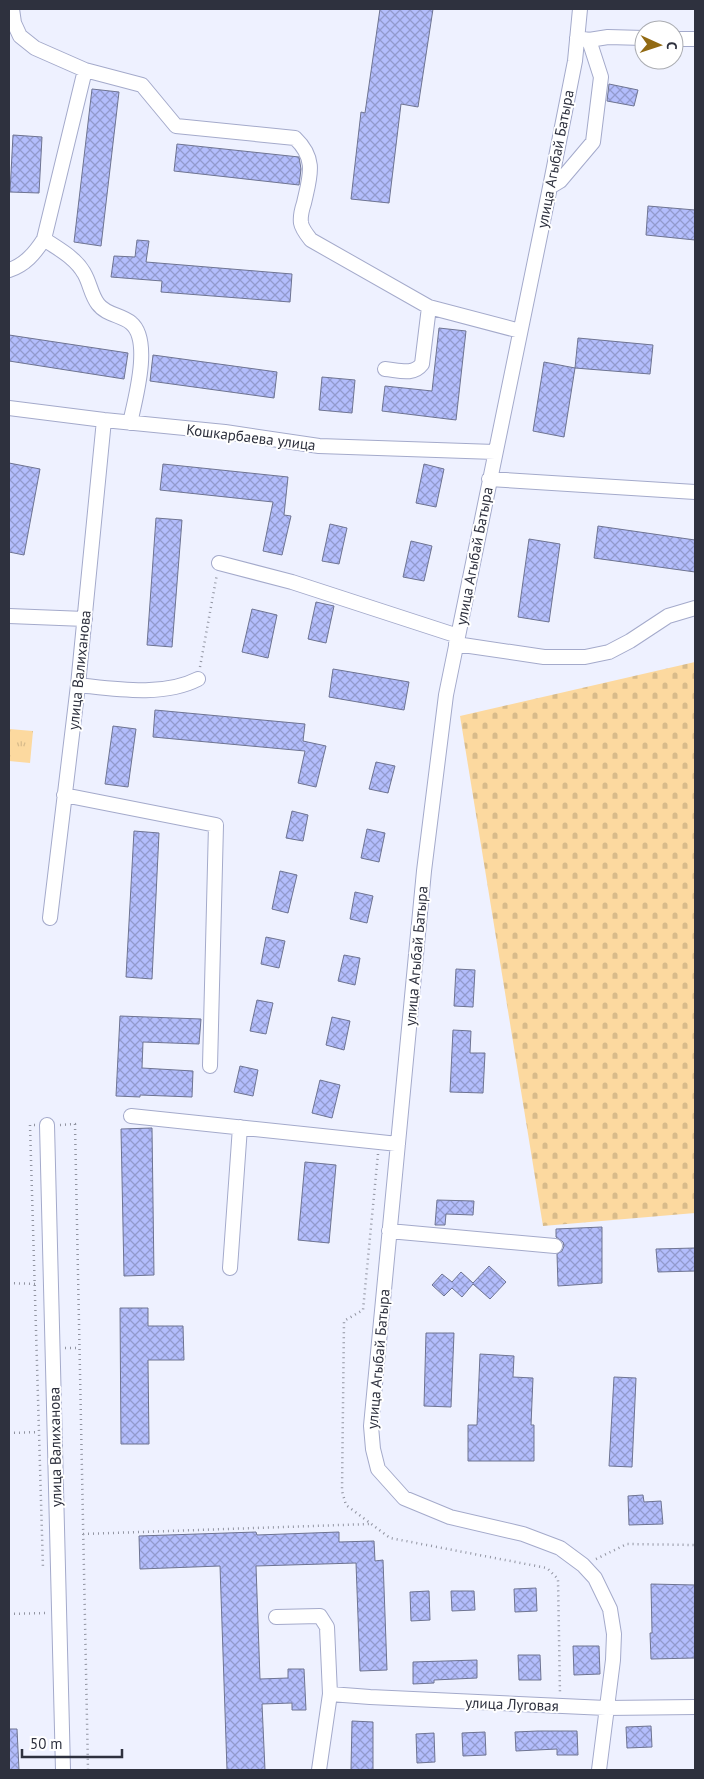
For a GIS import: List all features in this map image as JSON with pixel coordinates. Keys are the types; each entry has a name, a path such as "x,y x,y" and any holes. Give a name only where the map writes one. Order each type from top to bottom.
{"street":[{"path":"12,9 14,22 20,36 35,48 86,70 142,85 176,126 295,138 304,146 312,171 301,224 311,240 429,307 520,331"},
{"name":"улица Агыбай Батыра","path":"580,9 583,39 575,61 446,695 424,871 371,1426 373,1449 378,1469 404,1498 450,1517 523,1534 560,1548 583,1565 595,1578 610,1609 614,1634 613,1660 599,1770"},
{"path":"550,187 560,181 593,142 601,77 583,39 634,38"},
{"path":"9,270 19,267 35,253 44,239 86,70"},
{"path":"44,239 75,260 85,275 94,299 101,308 132,323 140,338 141,357 130,423"},
{"path":"385,369 412,372 422,364 429,307"},
{"name":"Кошкарбаева улица","path":"9,408 130,423 225,432 319,446 495,452"},
{"name":"улица Валиханова","path":"50,918 78,685 104,420"},
{"path":"489,479 695,492"},
{"path":"219,563 292,582 457,640 544,657 585,657 609,652 630,641 668,616 695,608"},
{"path":"9,616 85,619"},
{"path":"78,685 138,691 186,686 198,679"},
{"path":"64,795 216,825 210,1066"},
{"path":"131,1116 398,1144"},
{"name":"улица Валиханова","path":"47,1125 63,1770"},
{"path":"230,1268 240,1127"},
{"path":"389,1232 555,1246"},
{"path":"276,1617 320,1616 327,1627 330,1694 319,1770"},
{"name":"улица Луговая","path":"330,1694 370,1698 606,1708 695,1707"}],"path":[{"path":"198,679 219,563"},
{"path":"44,1576 30,1124 75,1124 88,1770"},
{"path":"379,1142 362,1310 344,1321 342,1492 346,1505 390,1538 547,1568 558,1579 561,1706"},
{"path":"9,1283 34,1284"},
{"path":"9,1433 39,1432"},
{"path":"82,1534 372,1524"},
{"path":"583,1565 627,1544 695,1545"},
{"path":"9,1614 45,1613"}],"green space":[{"path":"695,662 695,1213 543,1226 460,716"},
{"path":"9,729 33,731 30,763 9,761"}],"building":[{"path":"380,9 433,9 418,107 401,104 389,203 351,199 361,112 365,113"},
{"path":"609,84 638,90 634,106 607,101"},
{"path":"92,89 119,92 101,246 74,242"},
{"path":"13,135 42,137 39,193 10,192"},
{"path":"177,144 299,157 301,169 299,185 174,171"},
{"path":"648,206 695,210 695,240 646,235"},
{"path":"137,240 149,241 146,262 292,274 290,302 161,292 162,281 111,277 114,256 135,257"},
{"path":"439,328 466,331 456,420 382,411 385,386 432,391"},
{"path":"9,335 128,353 124,379 9,361"},
{"path":"578,338 653,345 650,374 575,368"},
{"path":"153,355 277,372 274,398 150,381"},
{"path":"544,362 575,368 564,437 533,431"},
{"path":"322,377 355,380 352,413 319,410"},
{"path":"9,463 40,469 24,555 9,552"},
{"path":"163,464 288,477 284,515 291,516 282,555 263,551 273,502 160,490"},
{"path":"424,464 444,469 436,507 416,503"},
{"path":"156,518 182,520 172,647 147,645"},
{"path":"330,524 347,528 339,564 322,561"},
{"path":"598,526 695,540 695,572 594,558"},
{"path":"529,539 560,544 549,622 518,617"},
{"path":"411,541 432,546 424,581 403,577"},
{"path":"316,602 334,606 326,643 308,639"},
{"path":"252,609 277,615 268,658 242,652"},
{"path":"333,669 409,682 404,710 329,697"},
{"path":"155,710 305,724 303,741 326,746 316,787 298,783 305,751 153,737"},
{"path":"113,726 136,729 128,787 105,784"},
{"path":"376,762 395,766 388,793 369,789"},
{"path":"292,811 308,815 303,841 286,838"},
{"path":"367,829 385,833 379,862 361,858"},
{"path":"134,831 159,833 152,979 126,977"},
{"path":"280,871 297,875 288,913 272,909"},
{"path":"355,892 373,896 367,923 350,919"},
{"path":"266,937 285,941 279,968 261,964"},
{"path":"344,955 360,958 355,985 338,981"},
{"path":"456,969 475,970 473,1007 454,1006"},
{"path":"257,1000 273,1003 266,1034 250,1031"},
{"path":"120,1016 201,1019 199,1044 143,1042 142,1068 193,1071 192,1097 116,1096"},
{"path":"332,1017 350,1021 344,1050 326,1045"},
{"path":"453,1030 471,1031 470,1053 485,1053 483,1093 450,1092"},
{"path":"240,1066 258,1070 253,1096 234,1092"},
{"path":"320,1080 340,1085 332,1118 312,1113"},
{"path":"152,1128 154,1275 124,1276 121,1129"},
{"path":"305,1162 336,1165 329,1243 298,1240"},
{"path":"437,1200 474,1201 473,1215 446,1214 445,1225 435,1225"},
{"path":"602,1227 602,1283 558,1286 557,1254 562,1251 564,1246 563,1242 556,1237 556,1229"},
{"path":"695,1248 695,1271 658,1272 656,1249"},
{"path":"489,1266 506,1282 490,1299 473,1284 462,1297 452,1288 444,1296 432,1285 442,1274 452,1282 461,1272 473,1283"},
{"path":"120,1308 148,1308 148,1326 183,1326 184,1360 148,1360 149,1444 121,1444"},
{"path":"426,1333 454,1333 451,1407 424,1406"},
{"path":"480,1354 514,1356 513,1377 533,1378 531,1425 534,1425 534,1461 468,1461 468,1425 477,1425"},
{"path":"614,1377 636,1378 632,1467 609,1466"},
{"path":"643,1495 644,1502 661,1501 663,1524 629,1525 628,1496"},
{"path":"256,1532 257,1535 339,1532 339,1542 374,1541 375,1561 383,1560 387,1670 360,1671 356,1563 256,1566 260,1679 288,1678 288,1669 304,1669 306,1710 292,1710 292,1703 262,1704 265,1770 227,1770 220,1566 140,1569 139,1536"},
{"path":"651,1584 695,1585 695,1658 651,1659"},
{"path":"536,1588 537,1611 515,1612 514,1589"},
{"path":"429,1591 430,1620 411,1621 410,1592"},
{"path":"451,1591 474,1591 475,1610 452,1611"},
{"path":"573,1646 599,1646 600,1674 574,1675"},
{"path":"518,1655 540,1655 541,1680 519,1680"},
{"path":"477,1660 477,1678 434,1680 434,1683 413,1684 413,1662"},
{"path":"352,1721 373,1722 373,1770 351,1770"},
{"path":"651,1726 652,1747 627,1748 626,1727"},
{"path":"9,1729 17,1729 19,1770 9,1770"},
{"path":"577,1731 578,1755 557,1755 557,1749 516,1751 515,1732"},
{"path":"485,1732 486,1755 463,1756 462,1733"},
{"path":"434,1733 435,1762 417,1763 416,1734"}]}
